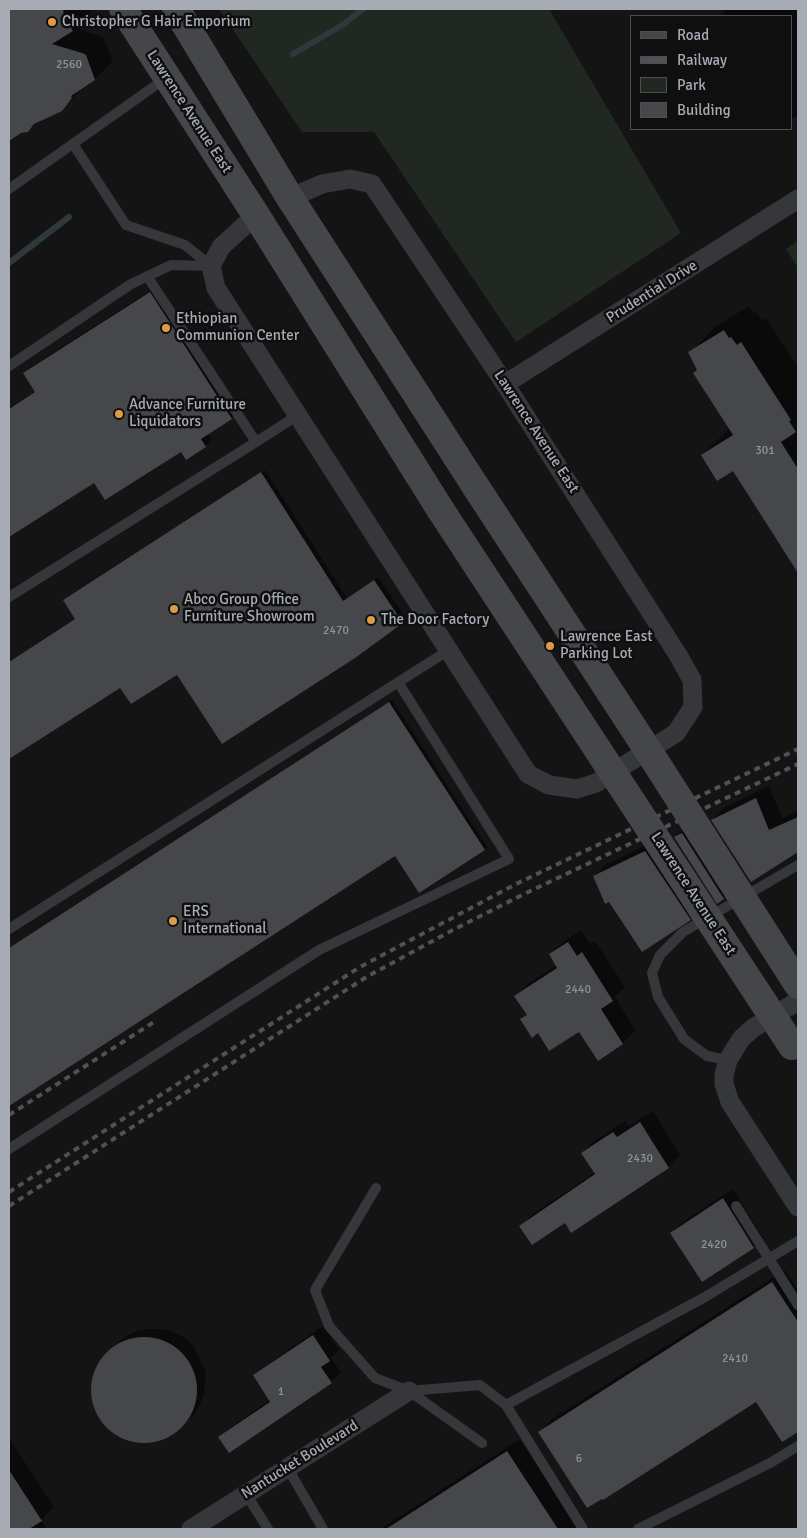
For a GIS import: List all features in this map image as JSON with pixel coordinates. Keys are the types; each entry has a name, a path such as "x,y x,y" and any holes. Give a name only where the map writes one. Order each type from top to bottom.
{"main road":[{"name":"Lawrence Avenue East","path":"123,9 440,509 795,1051"},
{"path":"176,9 290,198 643,742 798,985"}],"street":[{"name":"Lawrence Avenue East","path":"212,266 216,288 528,774 549,785 577,789 596,783 676,734 693,707 692,680 506,384 372,184 350,179 322,184 290,198"},
{"name":"Prudential Drive","path":"506,384 798,199"},
{"path":"212,266 221,247 256,216"},
{"path":"798,1002 753,1028 741,1039 728,1060 724,1074 724,1084 730,1102 798,1207"},
{"name":"Nantucket Boulevard","path":"195,1528 409,1391"}],"lane":[{"path":"9,189 167,77"},
{"path":"72,144 126,225 185,245 212,266"},
{"path":"9,366 131,284 147,276 170,265 212,266"},
{"path":"147,276 256,442"},
{"path":"9,597 298,415"},
{"path":"9,929 449,650"},
{"path":"9,1149 319,950 509,858 398,682"},
{"path":"728,1060 708,1056 684,1040 658,997 652,973 660,955 683,932 798,865"},
{"path":"376,1188 315,1290 329,1326 375,1378 409,1391 482,1443"},
{"path":"736,1206 798,1305"},
{"path":"506,1406 705,1297 798,1241"},
{"path":"409,1391 480,1385 506,1406 584,1529"},
{"path":"638,1529 770,1463 798,1446"},
{"path":"287,1468 323,1529"},
{"path":"246,1494 268,1529"}],"green space":[{"path":"219,9 549,9 681,233 516,342 374,132 302,132"},
{"path":"798,241 798,268 786,249"}],"building":[{"path":"9,9 63,9 64,16 73,31 52,44 86,55 95,80 71,96 72,98 62,111 34,124 28,132 21,133 9,141"},
{"name":"Advance Furniture Liquidators","path":"150,292 232,419 201,439 206,447 186,460 181,452 105,500 94,483 9,537 9,409 35,392 23,373"},
{"path":"724,330 737,345 741,342 791,420 789,421 796,432 781,442 798,469 798,573 733,471 717,481 701,455 733,435 693,373 697,370 688,352"},
{"name":"Abco Group Office Furniture Showroom","path":"261,472 343,601 374,580 403,623 355,658 222,744 177,675 131,704 120,688 9,759 9,662 75,619 63,600"},
{"name":"ERS International","path":"389,702 485,850 419,893 395,856 9,1106 9,948"},
{"path":"756,798 769,830 798,817 798,852 751,882 711,820"},
{"path":"682,833 724,899 717,904 674,837"},
{"path":"645,851 691,920 642,952 609,902 605,904 593,876"},
{"path":"568,942 577,956 582,952 613,1001 601,1009 623,1044 598,1061 579,1032 549,1051 538,1033 532,1038 520,1019 527,1015 514,996 557,968 549,954"},
{"path":"640,1122 669,1168 571,1233 565,1223 532,1245 519,1226 595,1174 581,1153 613,1132 617,1137"},
{"path":"723,1198 754,1248 702,1282 670,1233"},
{"path":"772,1282 798,1322 798,1432 782,1442 756,1402 603,1500 587,1508 538,1432"},
{"path":"313,1335 330,1361 321,1367 332,1383 229,1453 218,1437 270,1402 253,1375"},
{"path":"144,1337 164,1341 182,1352 193,1370 197,1390 193,1410 182,1428 164,1439 144,1443 124,1439 106,1428 95,1410 91,1390 95,1370 106,1352 124,1341"},
{"path":"507,1451 558,1529 386,1529"},
{"path":"9,1470 42,1521 29,1529 9,1529"}],"waterway":[{"path":"293,54 344,24 363,9"},
{"path":"9,263 69,217"}],"railway":[{"path":"9,1192 360,967 516,884 798,749"},
{"path":"9,1206 368,976 524,894 798,764"},
{"path":"9,1115 154,1022"}],"place":[{"name":"Christopher G Hair Emporium","path":"52,22"},
{"name":"Ethiopian Communion Center","path":"166,328"},
{"name":"Advance Furniture Liquidators","path":"119,414"},
{"name":"Abco Group Office Furniture Showroom","path":"174,609"},
{"name":"The Door Factory","path":"371,620"},
{"name":"Lawrence East Parking Lot","path":"550,646"},
{"name":"ERS International","path":"173,921"}]}
